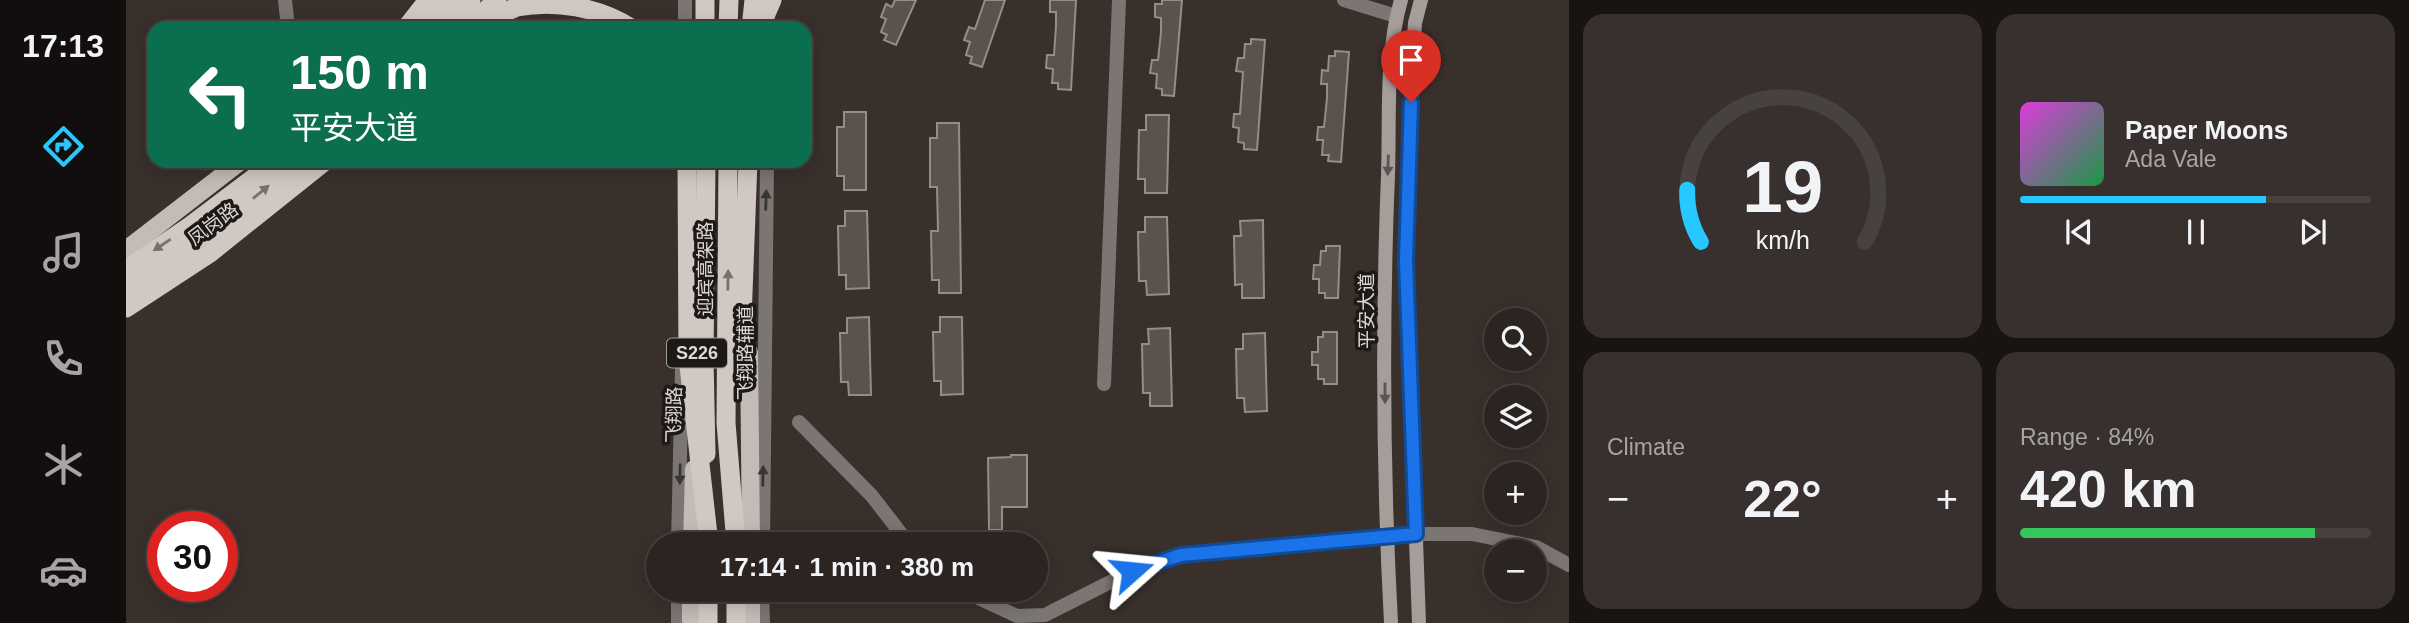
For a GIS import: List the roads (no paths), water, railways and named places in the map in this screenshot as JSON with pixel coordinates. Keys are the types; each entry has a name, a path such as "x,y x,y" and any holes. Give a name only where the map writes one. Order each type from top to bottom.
{"highway":[{"path":"411,21 426,0"},
{"path":"430,21 450,0"},
{"path":"452,21 471,0"},
{"path":"474,21 497,0"},
{"path":"705,0 705,21"},
{"path":"729,0 729,21"},
{"path":"752,21 753,0"},
{"path":"763,21 771,0"},
{"path":"491,21 517,7 547,2 586,6 619,21"},
{"path":"217,204 253,168"},
{"path":"126,270 266,168"},
{"path":"126,290 291,168"},
{"path":"126,308 210,253 315,168"},
{"path":"686,168 688,357 708,532"},
{"name":"迎宾高架路","path":"706,168 704,358 709,532"},
{"name":"迎宾高架路","path":"728,168 726,423 735,532"},
{"path":"736,532 740,357 749,168"},
{"path":"708,602 708,623"},
{"path":"736,602 736,623"}],"main road":[{"path":"405,21 426,0"},
{"path":"462,21 481,0"},
{"path":"699,0 699,21"},
{"name":"平安大道","path":"1391,623 1386,537 1385,261 1392,48 1401,0"},
{"path":"1419,623 1406,261 1414,36 1421,0"},
{"name":"凤岗路","path":"126,250 232,168"},
{"name":"凤岗路","path":"126,317 297,186 316,168"},
{"name":"飞翔路","path":"692,532 700,168"},
{"name":"S226","path":"749,168 747,226 751,532"},
{"path":"691,602 691,623"},
{"path":"751,602 751,623"}],"street":[{"path":"285,0 287,21"},
{"path":"685,0 685,21"},
{"path":"770,21 771,0"},
{"path":"1104,384 1119,0"},
{"path":"1344,0 1396,16"},
{"path":"678,532 686,168"},
{"name":"飞翔路辅道","path":"762,532 767,168"},
{"path":"799,422 872,496 900,532"},
{"path":"987,602 1017,616 1045,615 1132,571 1181,555 1416,534 1472,534 1536,547 1569,565"},
{"path":"678,602 678,623"},
{"path":"762,602 763,623"}]}
